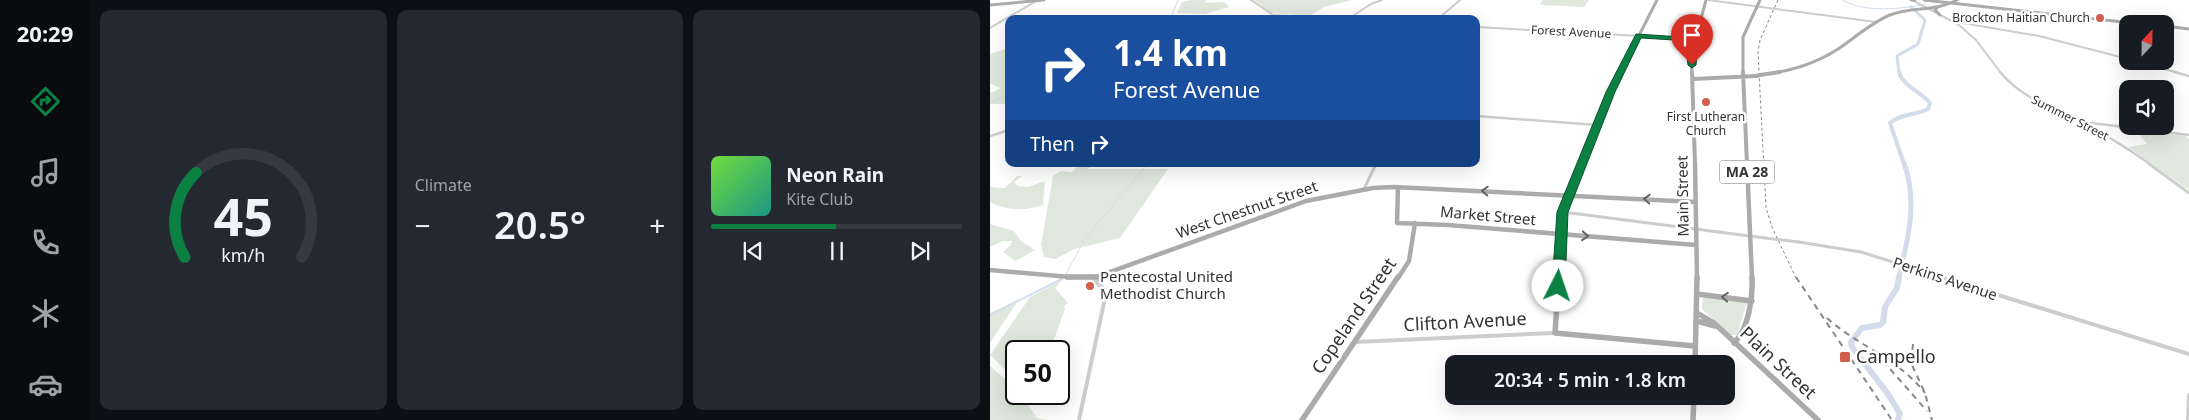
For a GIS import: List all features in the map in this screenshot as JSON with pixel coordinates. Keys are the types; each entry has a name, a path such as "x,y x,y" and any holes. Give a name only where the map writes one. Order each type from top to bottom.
{"main road":[{"path":"990,5 1044,0"},
{"path":"1555,333 1563,212 1610,92 1658,0"},
{"name":"Main Street","path":"1695,355 1697,321 1696,202 1691,56 1707,0"},
{"name":"MA 28","path":"1734,343 1741,336 1754,294 1743,78 1743,37 1760,0"},
{"path":"1924,0 2119,22"},
{"path":"1693,78 1743,78 1794,70 1826,56 1876,22 1893,13 1916,7 1938,7 1957,0"},
{"path":"1938,7 1935,10 1940,15"},
{"path":"2174,27 2189,29"},
{"name":"West Chestnut Street","path":"990,270 1070,278 1096,277 1306,201 1364,189 1398,187 1696,202"},
{"name":"Market Street","path":"1398,187 1397,224 1415,223 1696,246"},
{"name":"Copeland Street","path":"1302,420 1409,261 1415,223"},
{"path":"1697,294 1752,301"},
{"name":"Plain Street","path":"1697,313 1710,320 1818,420"},
{"name":"Plain Street","path":"1697,321 1717,327"},
{"name":"Clifton Avenue","path":"1555,333 1695,346"},
{"path":"1693,420 1694,405"}],"street":[{"path":"1012,15 1038,0"},
{"path":"1251,0 1265,12 1274,15"},
{"path":"1354,15 1382,0"},
{"path":"1443,15 1460,0"},
{"path":"1707,0 1876,22"},
{"path":"1913,0 1916,7"},
{"name":"Summer Street","path":"1924,8 1954,22 1973,37 1997,70 2013,86 2041,105 2077,121 2137,154 2189,193"},
{"path":"990,28 1005,19"},
{"path":"1954,22 2039,36 2119,58"},
{"name":"Forest Avenue","path":"1480,27 1695,40"},
{"path":"2167,70 2189,76"},
{"path":"1480,116 1597,125"},
{"path":"2077,121 2189,136"},
{"path":"990,136 1005,131"},
{"path":"1364,189 1375,167"},
{"name":"Perkins Avenue","path":"1563,212 1849,249 2189,354"},
{"path":"1079,420 1105,298 1101,286 1094,282 1096,277"},
{"name":"Clifton Avenue","path":"1355,342 1555,333"},
{"path":"2188,420 2189,394"}],"shaded area":[{"path":"1206,0 1205,3 1224,2 1229,7 1205,14 1177,13 1182,2"},
{"path":"1254,0 1352,0 1324,7 1312,15 1271,13"},
{"path":"1543,0 1589,0 1584,7 1542,5 1540,4"},
{"path":"1005,49 1005,104 990,104 990,93 1001,88 990,84 990,54"},
{"path":"2139,135 2174,135 2186,136 2189,139 2189,190 2128,147 2147,144"},
{"path":"1077,167 1090,167 1088,169 1168,169 1120,238 1074,249 1056,259 1044,257 1041,245 1053,176 1061,171 1072,172"},
{"path":"1017,176 1022,176 1014,182 1018,186 1028,187 1045,181 1043,205 1016,209 990,202 990,187 1005,188"},
{"path":"990,224 1014,231 1021,241 1035,250 1015,261 1003,252 1011,245 1012,241 1003,241 990,247"},
{"path":"1061,281 1055,288 1068,303 1064,306 1065,309 1054,340 1005,340 1005,369 990,355 1030,297"},
{"path":"1703,297 1747,302 1737,335 1730,335 1702,309"},
{"path":"1019,299 990,343 990,313"},
{"path":"990,366 1005,379 1005,405 1028,405 1037,418 1048,420 990,420"}],"waterway":[{"path":"1172,15 1178,0"},
{"path":"1843,0 1860,7 1883,9 1916,6 1925,4 1927,1"},
{"path":"1899,73 1897,56 1918,44 1925,20 1911,7"},
{"path":"1899,72 1904,81 1930,103 1928,109 1898,118 1890,123 1904,164"},
{"path":"990,103 1005,97"},
{"path":"1899,278 1908,235 1911,206 1908,178 1904,163"},
{"path":"1066,274 1085,239 1145,167"},
{"path":"1898,419 1900,414 1888,394 1852,347 1851,342 1862,328 1880,325 1883,322 1885,307 1897,288 1899,277"},
{"path":"990,315 1062,279"}],"railway":[{"path":"1778,0 1760,40 1758,52 1766,208 1772,227 1796,278"},
{"path":"1796,277 1892,420"},
{"path":"1827,318 1903,371 1925,393"},
{"path":"1913,344 1911,363 1925,393"},
{"path":"1883,361 1927,411"},
{"path":"1925,393 1932,420"}],"place":[{"name":"Brockton Haitian Church","path":"2100,18"},
{"name":"First Lutheran Church","path":"1706,102"},
{"name":"Pentecostal United Methodist Church","path":"1090,286"},
{"name":"Campello","path":"1845,357"}],"route":[{"path":"1558,286 1563,212 1610,92 1639,36 1695,40 1691,56 1692,65"}]}
